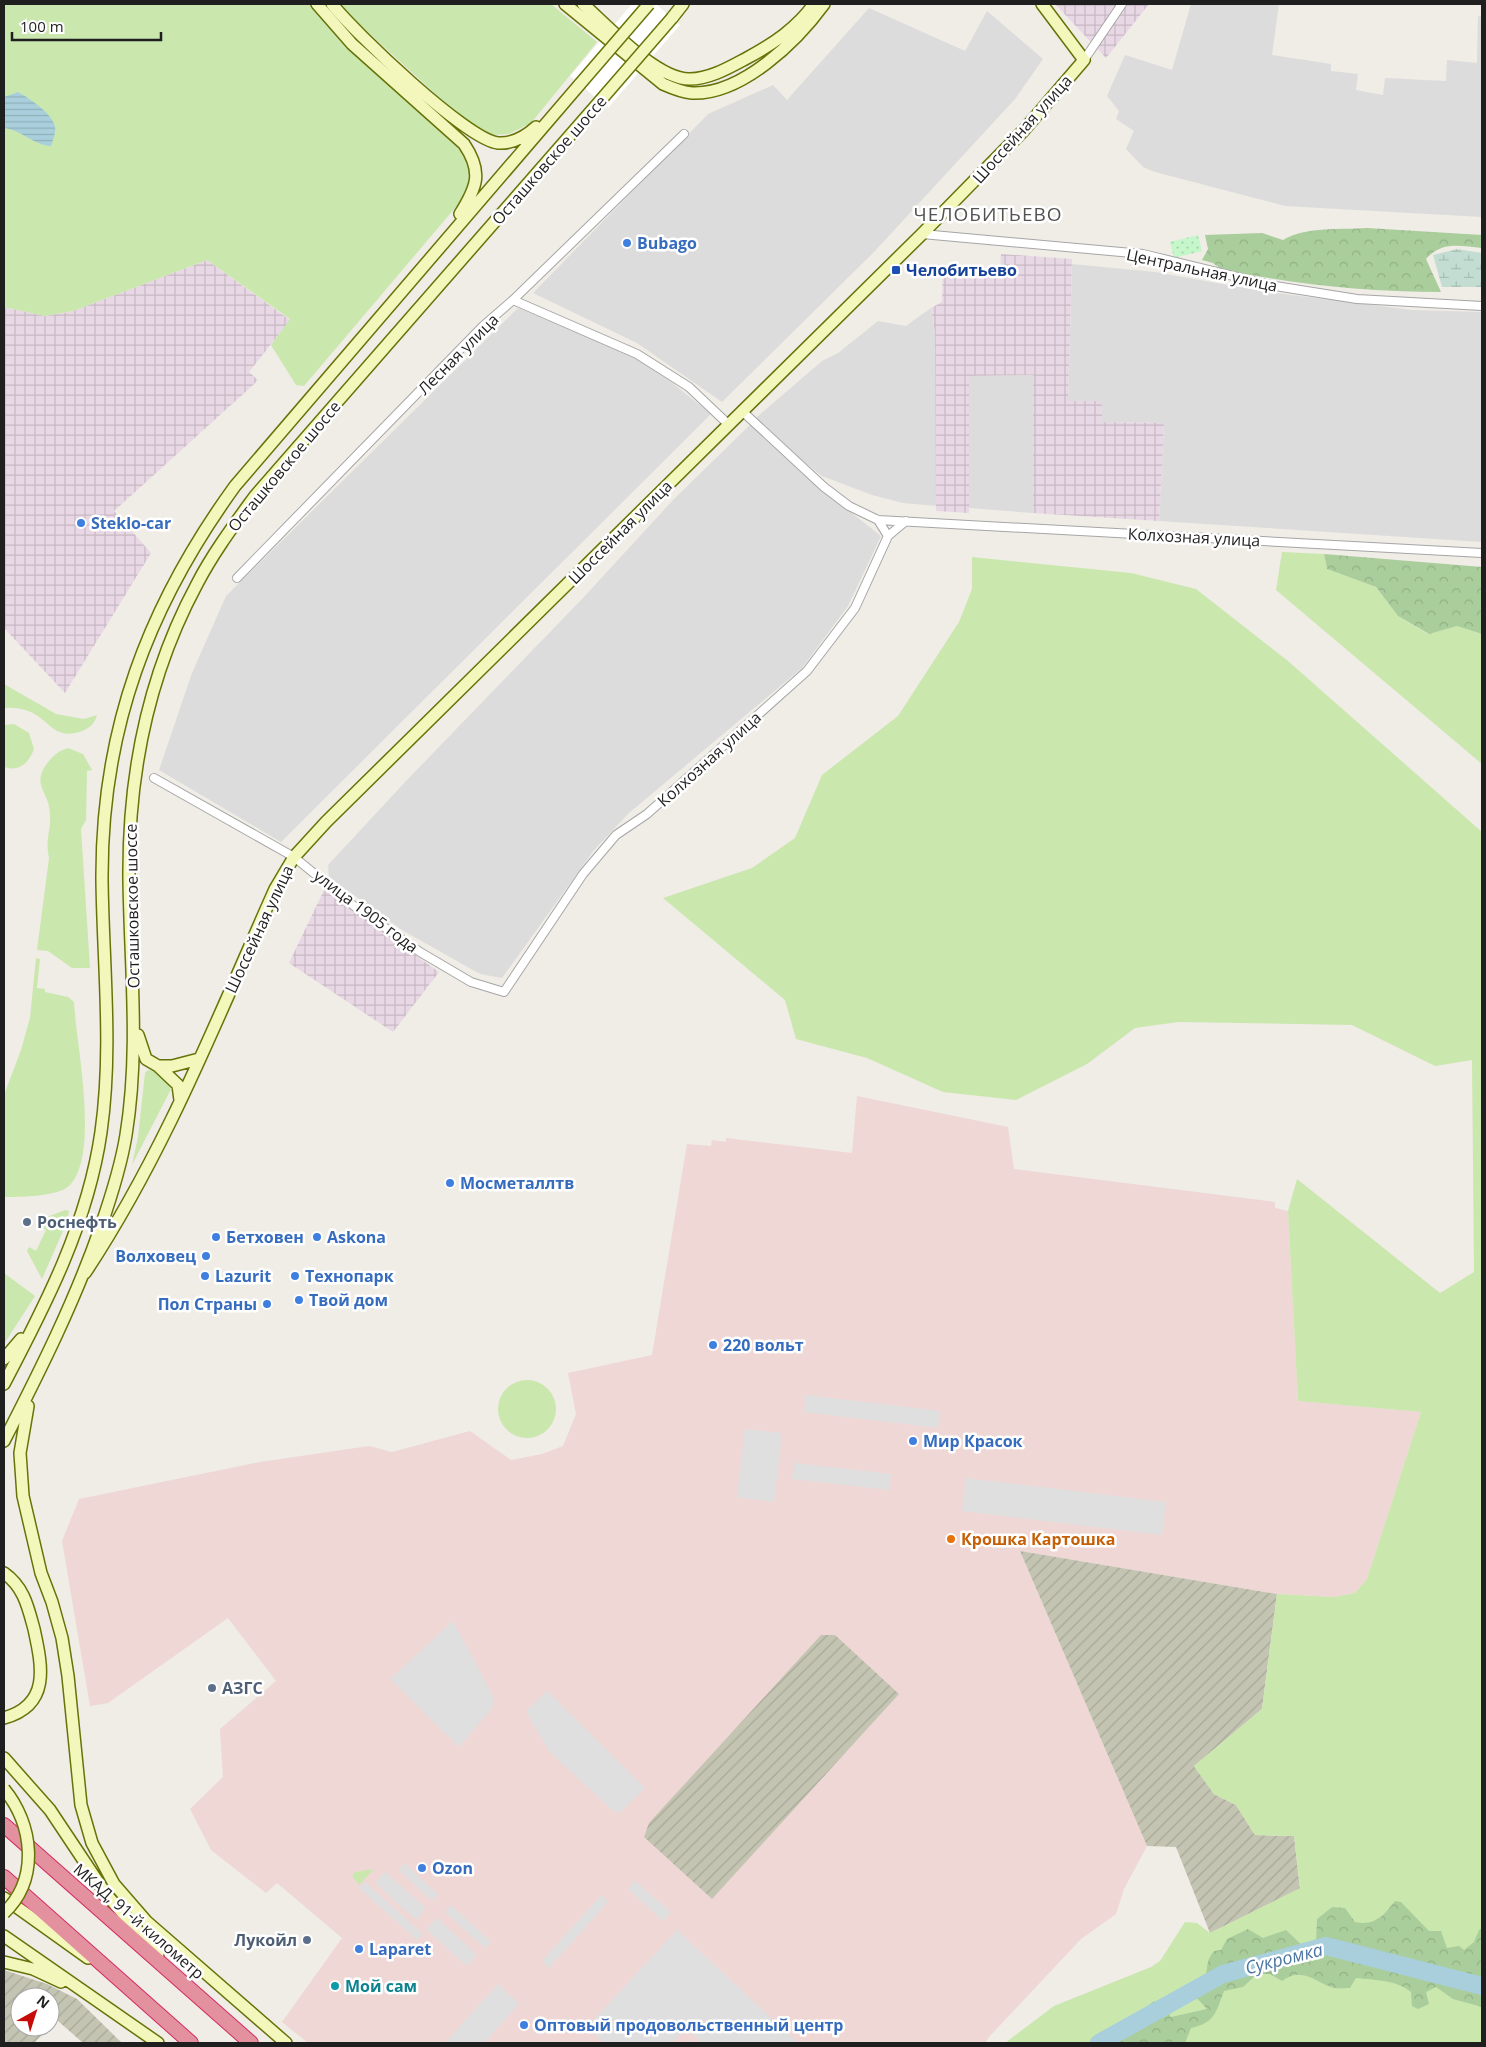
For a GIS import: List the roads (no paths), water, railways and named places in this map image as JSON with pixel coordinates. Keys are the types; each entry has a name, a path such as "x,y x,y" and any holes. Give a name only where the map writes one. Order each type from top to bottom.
{"highway":[{"name":"МКАД, 91-й километр","path":"4,1825 251,2043"},
{"path":"4,1877 191,2043"}],"main road":[{"path":"317,4 352,44 450,130 464,144 472,156 477,170 476,182 470,198 433,254"},
{"path":"332,4 360,36 458,121 486,139 497,143 510,142 523,137 534,129 580,84"},
{"path":"565,4 663,84 677,90 692,93 723,86 762,66 799,35 824,4"},
{"path":"583,4 658,68 688,80 713,74 765,48 796,25 814,4"},
{"name":"Осташковское шоссе","path":"43,1310 70,1248 89,1190 101,1132 108,1016 102,881 103,818 112,758 127,695 146,639 174,580 203,530 235,486 649,4"},
{"name":"Осташковское шоссе","path":"40,1369 62,1326 84,1273 111,1196 126,1136 133,1077 135,1016 129,880 131,811 149,702 167,647 197,584 225,538 255,496 683,4"},
{"path":"765,48 794,22 804,4"},
{"path":"1042,4 1062,27 1084,60"},
{"name":"Шоссейная улица","path":"84,1273 129,1203 180,1101 274,889 294,857 362,784 464,687 922,234 1024,130 1084,60"},
{"path":"135,1016 140,1044 146,1059 158,1066 178,1085 180,1101"},
{"path":"158,1066 177,1066 199,1059"},
{"path":"6,1359 43,1310"},
{"path":"4,1384 43,1310"},
{"path":"4,1441 40,1369"},
{"path":"40,1369 22,1431 20,1453 23,1496 42,1573 62,1638 68,1676 81,1805 92,1843 114,1884"},
{"path":"4,1573 20,1588 26,1599 42,1662 41,1681 36,1694 21,1711 4,1718"},
{"path":"4,1758 36,1793 74,1843 106,1894 181,1982"},
{"path":"4,1789 17,1807 24,1824 28,1840 29,1858 25,1877 18,1894 4,1913"},
{"path":"74,1843 114,1884 147,1922 286,2043"},
{"path":"4,1898 128,1988"},
{"path":"4,1936 93,2000 158,2043"},
{"path":"4,1962 33,1969 93,2000"}],"street":[{"name":"Шоссейная улица","path":"1084,60 1122,4"},
{"name":"Лесная улица","path":"237,578 483,326 513,300 684,134"},
{"name":"Центральная улица","path":"922,234 1143,254 1274,286 1358,299 1482,306"},
{"path":"513,300 637,354 689,387 728,424"},
{"name":"Колхозная улица","path":"742,410 824,487 849,506 878,520 1482,554"},
{"path":"878,520 888,536"},
{"name":"Колхозная улица","path":"504,992 583,874 616,835 647,814 807,671 855,608 888,536 906,521"},
{"name":"улица 1905 года","path":"154,778 294,857 354,906 420,952 472,982 504,992"}],"water":[{"path":"18,92 40,107 50,117 55,127 51,146 4,128 4,97"}],"waterway":[{"name":"Сукромка","path":"1099,2043 1223,1974 1326,1946 1482,1986"}],"place":[{"name":"Bubago","path":"627,243"},
{"name":"Челобитьево","path":"896,270"},
{"name":"Steklo-car","path":"81,523"},
{"name":"Мосметаллтв","path":"450,1183"},
{"name":"Роснефть","path":"27,1222"},
{"name":"Бетховен","path":"216,1237"},
{"name":"Askona","path":"317,1237"},
{"name":"Волховец","path":"206,1256"},
{"name":"Lazurit","path":"205,1276"},
{"name":"Технопарк","path":"295,1276"},
{"name":"Твой дом","path":"299,1300"},
{"name":"Пол Страны","path":"267,1304"},
{"name":"220 вольт","path":"713,1345"},
{"name":"Мир Красок","path":"913,1441"},
{"name":"Крошка Картошка","path":"951,1539"},
{"name":"АЗГС","path":"212,1688"},
{"name":"Ozon","path":"422,1868"},
{"name":"Лукойл","path":"307,1940"},
{"name":"Laparet","path":"359,1949"},
{"name":"Мой сам","path":"335,1986"},
{"name":"Оптовый продовольственный центр","path":"524,2025"}],"district":[{"name":"ЧЕЛОБИТЬЕВО","path":"988,214"}]}
